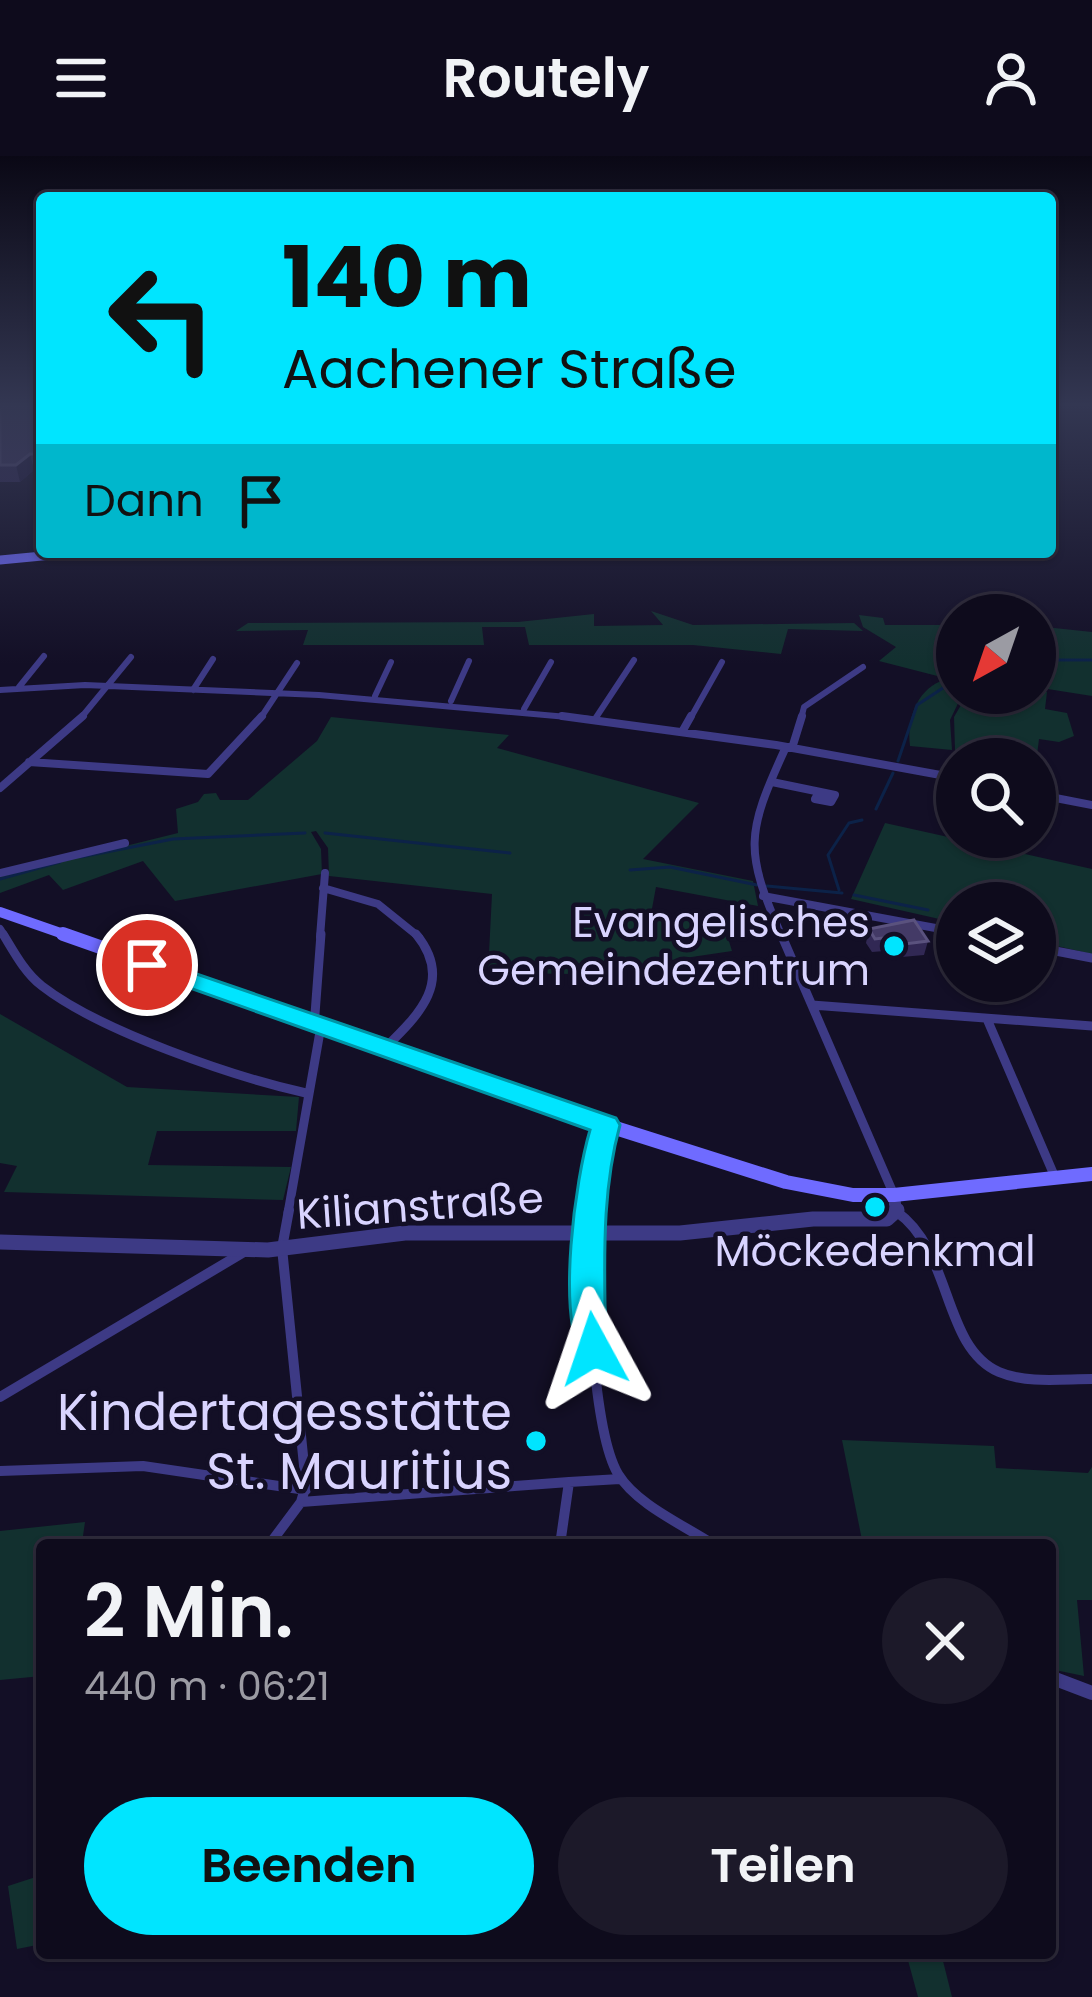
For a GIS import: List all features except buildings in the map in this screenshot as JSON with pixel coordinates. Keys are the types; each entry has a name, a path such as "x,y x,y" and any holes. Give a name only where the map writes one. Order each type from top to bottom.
{"main road":[{"path":"0,560 36,557"},
{"path":"1,913 318,1020 606,1125 786,1182 895,1204 1054,1175 1092,1174"}],"street":[{"path":"20,687 44,656"},
{"path":"0,788 110,688 131,657"},
{"path":"193,690 213,659"},
{"path":"596,719 634,660"},
{"path":"375,696 391,662"},
{"path":"451,701 469,662"},
{"path":"524,709 551,662"},
{"path":"682,732 722,662"},
{"path":"29,762 208,774 262,716 297,663"},
{"path":"863,668 815,696 805,707 793,745 785,749 752,826 760,889 895,1204 932,1252 968,1346 984,1366 1010,1375 1092,1379"},
{"path":"0,690 193,690 451,701 682,732 936,774"},
{"path":"772,782 819,792"},
{"path":"1056,798 1092,805"},
{"path":"0,873 125,843"},
{"path":"273,1539 303,1496 282,1248 318,1020 326,873"},
{"path":"322,888 338,887 391,915 427,944 434,962 431,991 385,1048"},
{"path":"760,889 936,927"},
{"path":"0,929 44,988 119,1028 195,1054 266,1087 306,1093"},
{"path":"1056,951 1092,958"},
{"path":"812,1005 1092,1027"},
{"path":"987,1019 1054,1175"},
{"path":"606,1125 594,1158 588,1310 620,1479"},
{"name":"Kilianstraße","path":"0,1241 249,1249 405,1233 708,1232 813,1219 882,1220 895,1204"},
{"path":"0,1396 249,1249"},
{"path":"0,1471 159,1467 303,1496 620,1479 705,1539"},
{"path":"561,1539 569,1482"},
{"path":"1056,1678 1092,1693"}],"green space":[{"path":"651,611 693,625 854,623 863,631 788,629 781,654 693,645 529,645 525,627 482,627 484,645 303,645 308,630 236,631 248,623 518,622 594,614 594,626 663,625"},
{"path":"859,615 883,618 885,625 936,625 936,676 879,661 896,647 863,627"},
{"path":"1056,628 1092,632 1092,696 1056,690"},
{"path":"936,684 936,714 953,714 951,738 936,738 936,748 910,746 913,713"},
{"path":"1056,711 1067,713 1074,736 1059,742 1056,738 955,738 954,717"},
{"path":"331,717 509,735 497,748 699,803 643,859 753,881 758,906 656,887 651,914 768,924 771,932 728,938 732,951 577,974 488,973 492,894 329,876 328,848 316,831 311,832 321,849 322,874 175,901 143,861 63,890 49,875 0,893 0,877 178,833 176,809 198,802 204,794 216,793 220,800 248,800 317,741"},
{"path":"885,823 936,834 936,858 1042,858 1092,869 1092,954 1056,946 1056,882 936,882 936,918 851,899"},
{"path":"0,1014 127,1087 299,1097 296,1131 157,1131 148,1165 291,1167 283,1200 4,1192 17,1166 0,1163"},
{"path":"842,1440 994,1446 996,1468 1088,1473 1092,1467 1092,1600 1077,1600 1084,1676 1056,1670 1056,1539 862,1539"},
{"path":"85,1522 83,1539 36,1539 36,1677 0,1680 0,1531"},
{"path":"36,1877 36,1945 17,1949 8,1886"},
{"path":"908,1959 942,1959 952,1997 918,1997"}],"waterway":[{"path":"1056,660 1092,660"},
{"path":"898,761 917,705 936,693"},
{"path":"876,809 893,773"},
{"path":"839,890 828,855 849,823 862,820"},
{"path":"81,857 173,839 305,833"},
{"path":"325,833 510,853"},
{"path":"0,879 60,862"},
{"path":"630,870 670,867 757,885"},
{"path":"767,886 842,893"},
{"path":"854,895 928,910"}],"place":[{"name":"Evangelisches Gemeindezentrum","path":"894,946"},
{"name":"Möckedenkmal","path":"875,1207"},
{"name":"Kindertagesstätte St. Mauritius","path":"536,1441"}],"route":[{"path":"147,965 606,1125 592,1172 588,1310 594,1349"}]}
